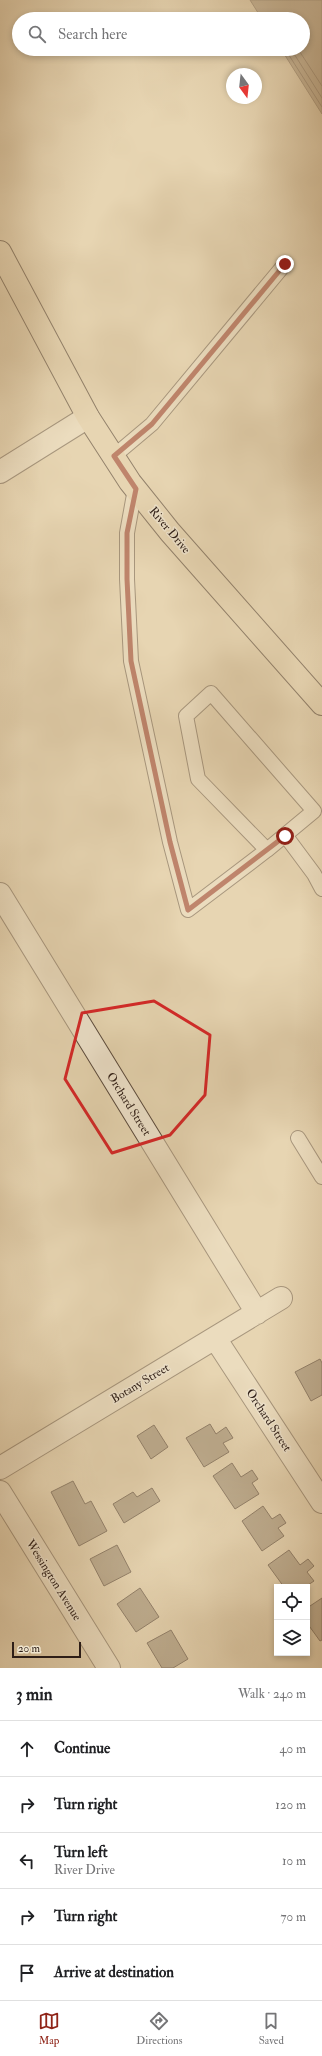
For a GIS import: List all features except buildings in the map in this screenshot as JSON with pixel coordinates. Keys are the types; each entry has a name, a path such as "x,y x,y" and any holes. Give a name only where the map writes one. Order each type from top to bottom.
{"main road":[{"name":"River Drive","path":"0,252 88,416 136,489 170,532 322,704"}],"street":[{"path":"0,472 88,416"},
{"name":"Orchard Street","path":"0,894 257,1313"},
{"name":"Botany Street","path":"0,1468 281,1298"},
{"name":"Orchard Street","path":"215,1338 322,1502"},
{"name":"Wessington Avenue","path":"0,1492 109,1668"}],"lane":[{"path":"114,456 152,424 285,264"},
{"path":"136,489 127,533 127,579 131,661 164,819 188,910 267,850 285,836 314,811 211,692 186,716 198,779 267,850"},
{"path":"285,836 314,874 322,889"},
{"path":"298,1138 322,1177"}],"highlighted area":[{"path":"154,1001 210,1035 205,1095 170,1135 112,1153 65,1079 82,1013"}],"water":[{"path":"250,0 322,0 322,114 285,56 310,56 310,12 258,12"}],"route":[{"path":"285,264 152,424 114,456 136,489 127,533 127,579 131,661 170,842 188,910 285,836"}]}
